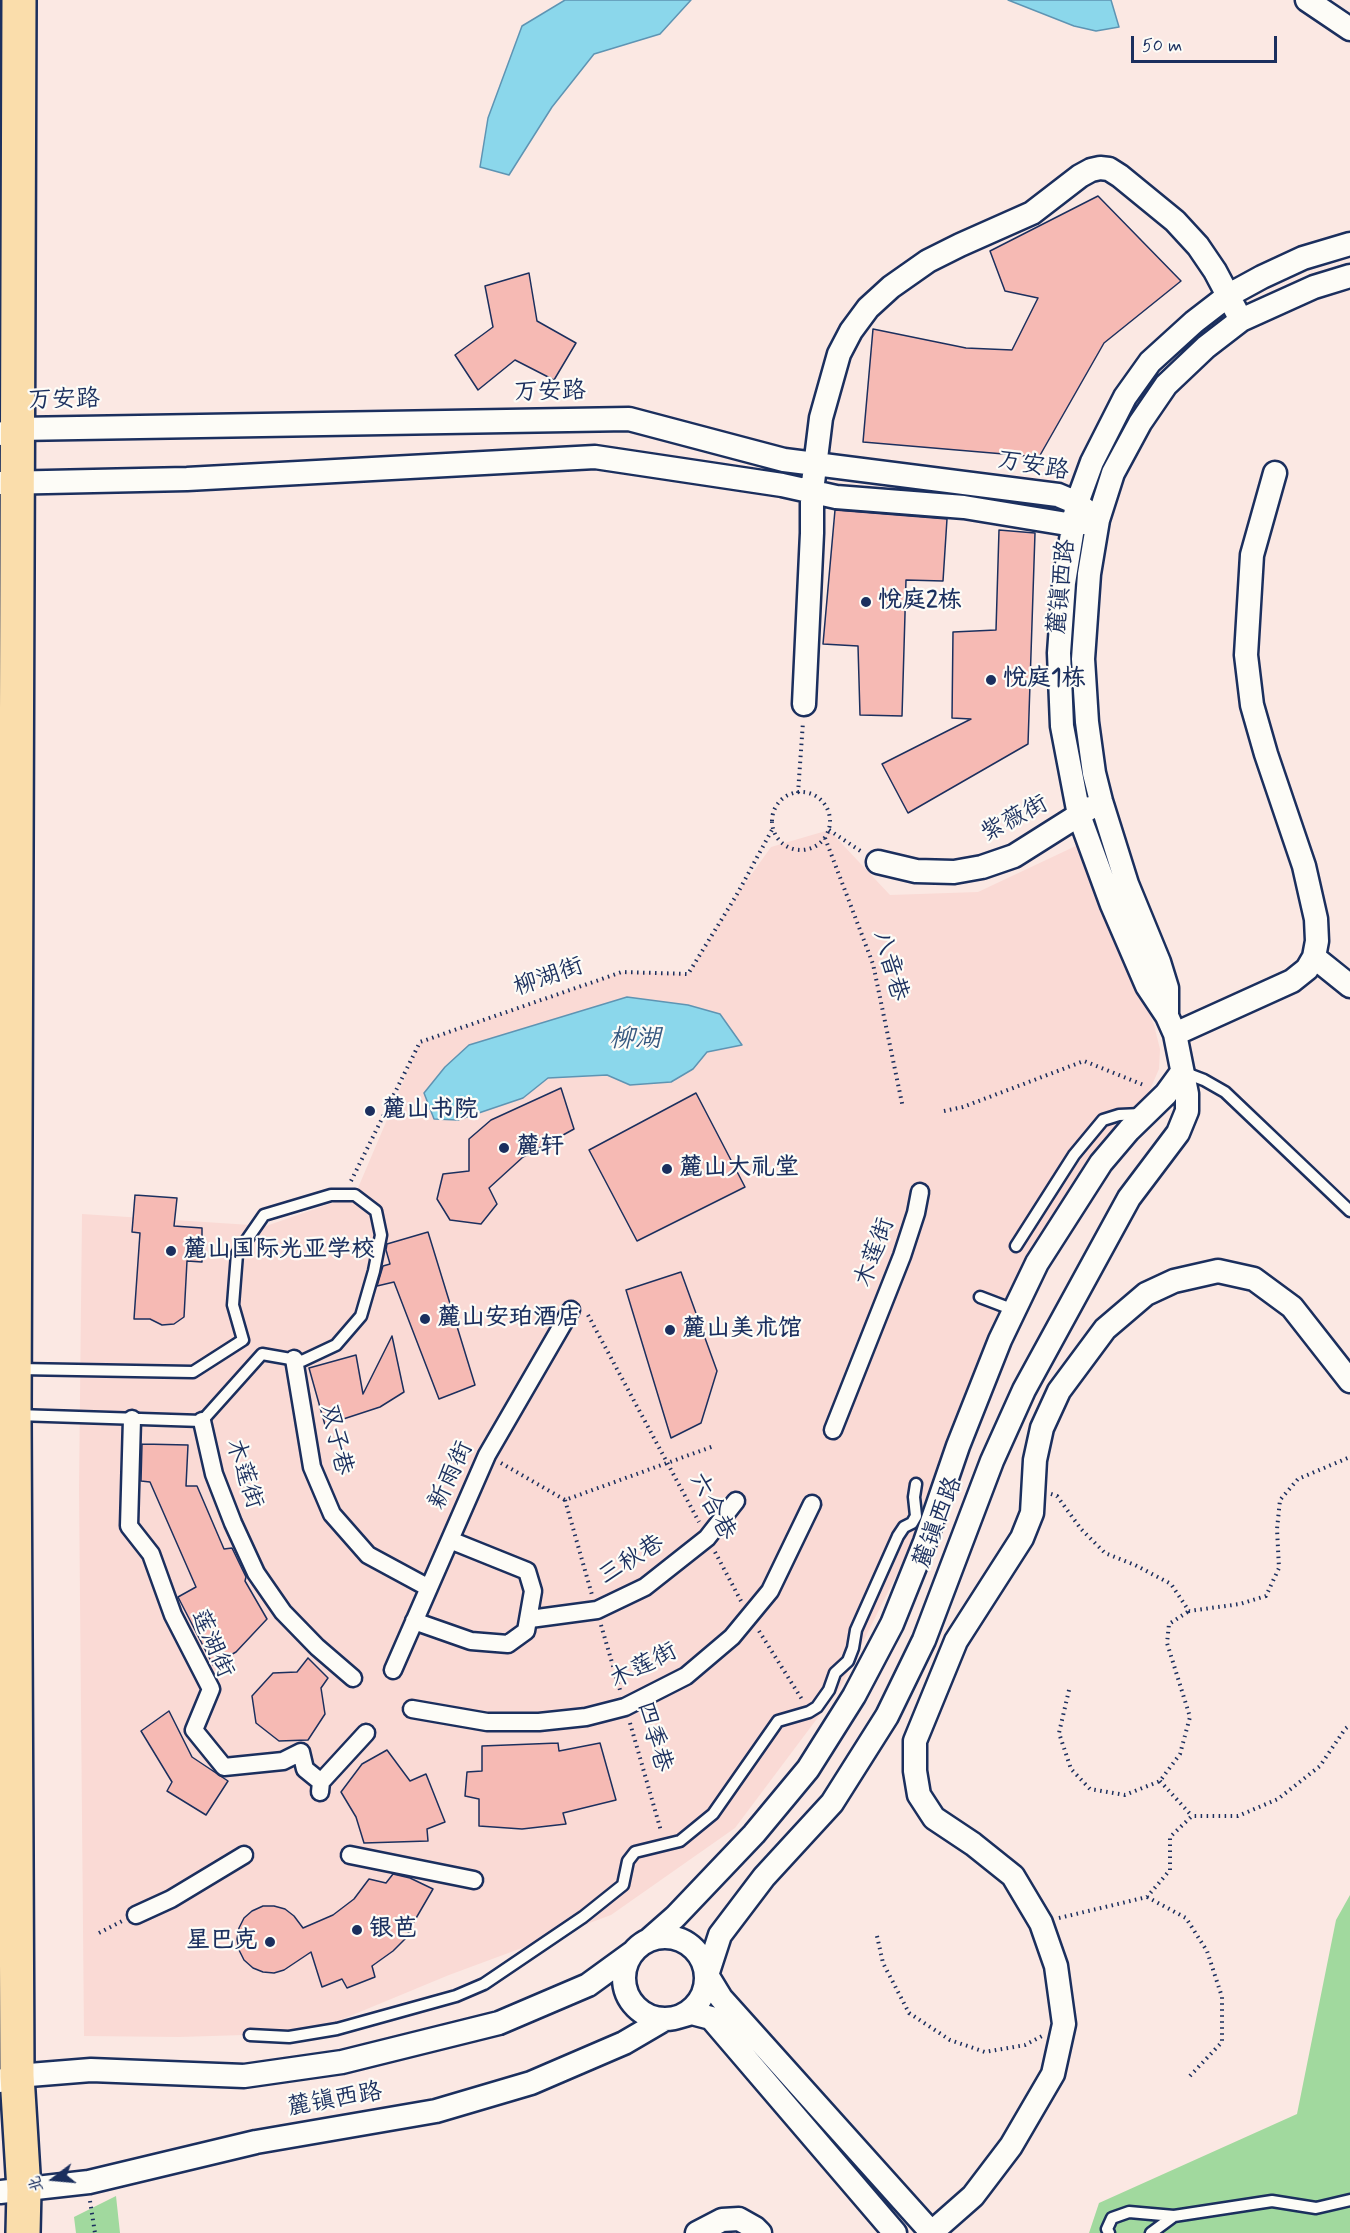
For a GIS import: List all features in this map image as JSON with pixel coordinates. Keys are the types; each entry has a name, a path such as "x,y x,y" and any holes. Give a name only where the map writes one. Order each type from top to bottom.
{"highway":[{"path":"19,0 8,431 14,1368 8,2079 12,2191 23,2233"}],"street":[{"path":"1306,0 1350,29"},
{"path":"804,704 812,491 821,418 836,362 851,331 868,308 891,286 928,261 1032,213 1091,170 1109,169 1175,221 1198,246 1229,295 1241,320"},
{"path":"1275,473 1252,555 1246,655 1252,705 1304,866 1316,919 1317,940 1314,957 1307,969 1292,981 1171,1025 1146,986 1130,951 1079,814 1062,726 1059,653 1064,583 1075,514 1092,462 1125,397 1150,362 1194,322 1229,295 1303,258 1350,244"},
{"name":"麓镇西路","path":"707,1975 720,1935 764,1877 832,1803 887,1716 924,1640 992,1461 1024,1390 1129,1198 1178,1133 1187,1111 1187,1094 1171,1025 1167,988 1159,962 1127,884 1101,801 1094,773 1087,722 1083,659 1089,574 1098,520 1113,473 1140,423 1166,385 1206,346 1241,320 1314,287 1350,276"},
{"name":"万安路","path":"8,431 629,419 784,460 1058,495 1075,514"},
{"name":"万安路","path":"9,484 187,479 595,457 782,485 836,497 1075,514 1098,520"},
{"name":"紫薇街","path":"878,862 916,871 954,872 982,867 1014,856 1101,801"},
{"path":"1314,957 1350,986"},
{"path":"8,2079 91,2070 244,2076 342,2062 499,2023 588,1984 650,1939 675,1917 738,1850 808,1769 854,1696 891,1624 925,1542 958,1446 1014,1310 1037,1263 1101,1163 1166,1094 1182,1072"},
{"name":"木莲街","path":"833,1430 902,1256 916,1213 920,1192"},
{"path":"650,1939 661,1936 674,1937 687,1942 700,1956 707,1975 721,1998 931,2233 973,2196 1011,2146 1053,2074 1064,2024 1056,1966 1041,1923 1012,1876 934,1818 919,1795 915,1771 915,1741 956,1641 1022,1538 1032,1513 1035,1460 1042,1428 1059,1391 1105,1329 1146,1294 1174,1281 1218,1271 1254,1279 1292,1307 1350,1381"},
{"name":"新雨街","path":"393,1670 487,1455 571,1311"},
{"name":"双子巷","path":"294,1359 312,1467 332,1514 368,1555 429,1588"},
{"name":"莲湖街","path":"132,1419 129,1526 151,1554 172,1615 211,1689 194,1730 224,1767 283,1761 302,1752 305,1769 320,1787 366,1733"},
{"name":"木莲街","path":"202,1422 214,1474 256,1573 283,1612 317,1647 353,1678"},
{"name":"三秋巷","path":"530,1619 597,1610 645,1587 707,1538 736,1501"},
{"name":"木莲街","path":"412,1709 487,1722 539,1722 586,1717 625,1707 686,1676 732,1637 770,1591 812,1504"},
{"path":"414,1621 471,1641 508,1644 526,1631 530,1619 533,1591 527,1571 450,1540"},
{"path":"136,1915 171,1899 244,1855"},
{"path":"350,1856 474,1880"},
{"path":"632,1953 624,1974 624,1985 634,2006 654,2018 671,2018 692,2013 711,2018 895,2233"},
{"path":"671,2018 691,2010 700,2000 706,1988 707,1975"},
{"name":"麓镇西路","path":"12,2191 89,2182 256,2142 436,2111 531,2083 624,2043 671,2018"},
{"path":"696,2233 722,2220 739,2219 760,2233"}],"lane":[{"path":"1182,1072 1225,1092 1350,1211"},
{"path":"1016,1246 1074,1155 1103,1120 1134,1113 1144,1115"},
{"path":"14,1368 194,1372 243,1340 233,1305 237,1254 264,1215 331,1195 355,1195 376,1211 381,1235 374,1271 361,1316 336,1345 302,1361 262,1354 202,1422 14,1415"},
{"path":"980,1297 1014,1310"},
{"path":"250,2035 289,2037 337,2029 456,1995 484,1984 583,1917 623,1885 628,1862 635,1852 680,1841 713,1814 778,1721 809,1712 817,1707 829,1690 835,1673 848,1661 856,1630 898,1536 916,1516 914,1497 916,1484"},
{"path":"1109,2233 1107,2229 1112,2218 1129,2212 1174,2216 1272,2201 1316,2208 1350,2200"},
{"path":"1151,2233 1174,2216"}],"path":[{"path":"798,793 804,704"},
{"path":"798,793 808,793 824,803 830,820 825,838 810,849 800,850 783,844 773,828 773,818 781,800 798,793"},
{"name":"柳湖街","path":"347,1189 420,1042 622,972 688,974 736,896 773,828"},
{"path":"829,830 878,862"},
{"name":"八音巷","path":"825,838 873,964 903,1108"},
{"path":"944,1111 963,1107 1084,1061 1166,1094"},
{"name":"六合巷","path":"588,1315 749,1616 809,1712"},
{"path":"487,1455 565,1500 714,1446"},
{"path":"1069,1690 1059,1733 1071,1769 1090,1789 1125,1796 1160,1781 1180,1755 1190,1717 1167,1642 1169,1624 1189,1611 1240,1604 1266,1596 1279,1568 1277,1529 1280,1500 1298,1479 1350,1457"},
{"path":"1033,1489 1057,1496 1081,1529 1105,1553 1135,1565 1171,1584 1189,1611"},
{"name":"四季巷","path":"565,1500 665,1846"},
{"path":"1041,1923 1147,1897 1170,1870 1170,1837 1192,1816 1238,1816 1278,1799 1320,1766 1350,1725"},
{"path":"1160,1781 1192,1816"},
{"path":"1147,1897 1186,1918 1207,1951 1222,1997 1222,2042 1189,2078"},
{"path":"99,1933 136,1915"},
{"path":"877,1936 884,1963 909,2013 950,2040 985,2052 1025,2045 1064,2024"},
{"path":"89,2182 90,2209 95,2233"}],"shaded area":[{"path":"829,830 890,895 978,892 1080,844 1154,1025 1160,1049 1159,1069 1149,1092 990,1342 902,1564 840,1688 735,1828 611,1915 449,1975 309,2033 179,2037 84,2036 79,1489 82,1214 266,1226 355,1195 420,1042 622,972 688,974 736,896 771,847"}],"green space":[{"path":"1350,1895 1350,2233 1089,2233 1099,2203 1297,2114 1336,1920"},
{"path":"116,2196 120,2233 76,2233 74,2217"}],"water":[{"path":"565,0 691,0 660,34 594,54 552,107 509,175 480,167 488,118 522,26"},
{"path":"1008,0 1111,0 1119,27 1096,31 1074,26"},
{"name":"柳湖","path":"627,997 688,1005 720,1014 742,1045 707,1052 693,1069 671,1082 630,1085 607,1075 548,1078 523,1098 458,1120 434,1119 424,1093 445,1067 469,1045"}],"building":[{"path":"1098,196 1181,281 1104,343 1039,457 863,442 873,329 966,348 1012,350 1038,298 1005,291 990,251"},
{"path":"529,273 537,321 576,343 554,380 515,360 478,390 455,355 493,327 485,286"},
{"name":"悦庭2栋","path":"835,510 947,519 943,581 906,580 902,716 860,715 858,646 823,644"},
{"name":"悦庭1栋","path":"999,530 1035,533 1028,744 908,813 882,764 971,719 952,718 953,632 996,630"},
{"name":"麓轩","path":"561,1088 574,1129 523,1157 489,1188 497,1204 481,1224 450,1220 437,1199 443,1174 469,1171 469,1139 491,1120"},
{"name":"麓山大礼堂","path":"696,1093 745,1187 637,1241 589,1150"},
{"name":"麓山国际光亚学校","path":"135,1195 177,1198 174,1226 202,1228 202,1262 187,1261 184,1317 174,1324 162,1325 150,1319 134,1319 140,1233 132,1232"},
{"path":"428,1232 475,1385 439,1399 394,1282 377,1286 383,1266 390,1264 386,1250 387,1244"},
{"name":"麓山美术馆","path":"681,1272 717,1371 701,1423 671,1438 626,1290"},
{"path":"392,1336 404,1392 380,1407 325,1425 309,1368 356,1355 363,1394"},
{"path":"142,1444 188,1445 186,1486 197,1486 224,1549 232,1548 246,1577 245,1581 267,1619 236,1652 213,1665 178,1597 196,1587 150,1482 141,1481"},
{"path":"308,1658 328,1678 321,1688 325,1714 308,1740 279,1741 256,1723 252,1696 273,1673 297,1672"},
{"path":"169,1711 192,1757 228,1781 206,1815 167,1791 172,1782 141,1731"},
{"path":"558,1743 559,1751 600,1743 616,1800 563,1813 566,1824 522,1829 479,1826 479,1799 465,1796 467,1772 482,1771 482,1746"},
{"path":"387,1750 410,1781 426,1774 445,1822 427,1829 428,1841 364,1843 356,1817 341,1792 362,1764"},
{"name":"银芭","path":"393,1874 410,1878 433,1889 408,1932 410,1934 393,1951 372,1966 375,1977 347,1988 342,1979 322,1987 311,1952 284,1970 274,1973 253,1968 244,1960 237,1939 244,1918 252,1911 263,1906 285,1909 303,1928 333,1915 354,1899 369,1879 386,1883"}],"place":[{"name":"悦庭2栋","path":"866,602"},
{"name":"悦庭1栋","path":"991,680"},
{"name":"麓山书院","path":"370,1111"},
{"name":"麓轩","path":"504,1148"},
{"name":"麓山大礼堂","path":"667,1169"},
{"name":"麓山国际光亚学校","path":"171,1251"},
{"name":"麓山安珀酒店","path":"425,1319"},
{"name":"麓山美术馆","path":"670,1330"},
{"name":"银芭","path":"357,1930"},
{"name":"星巴克","path":"270,1942"}]}
